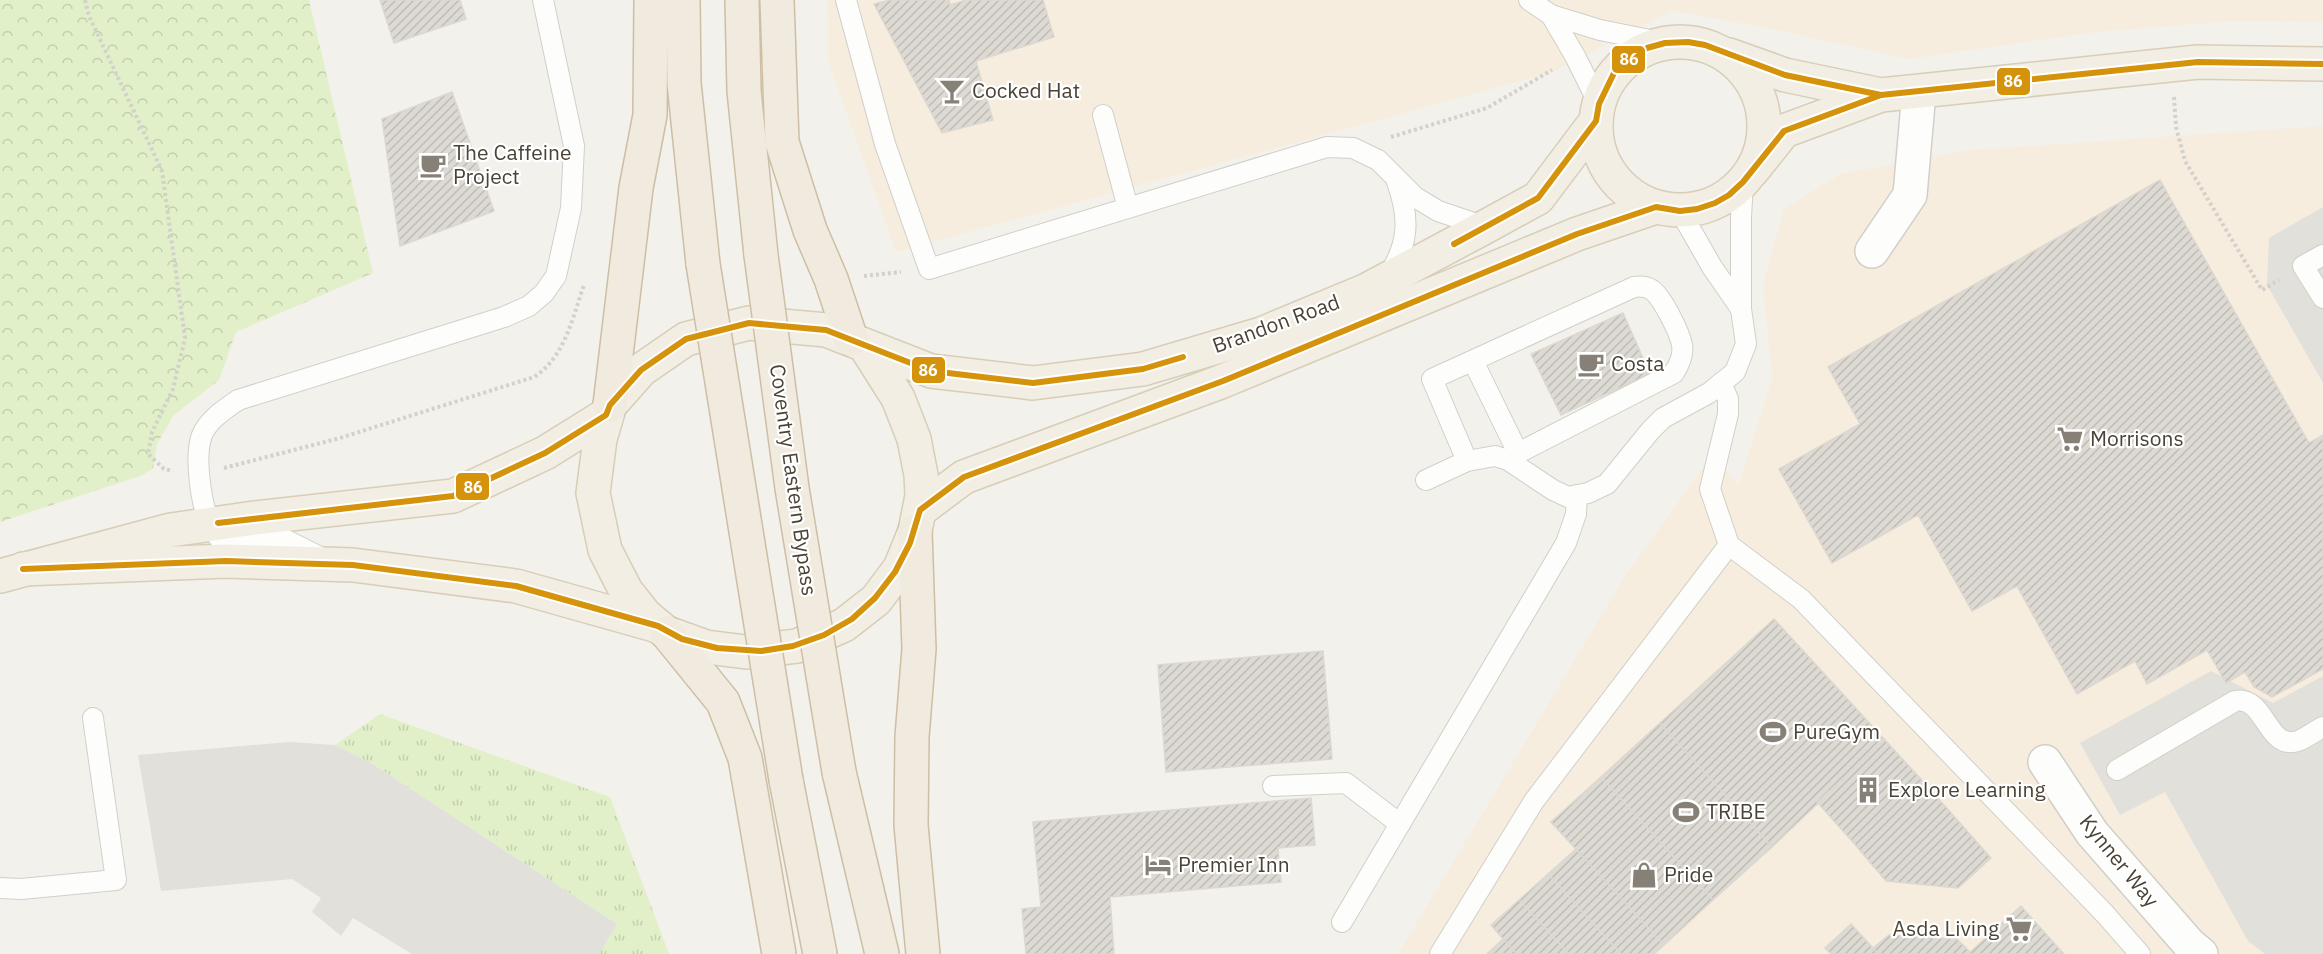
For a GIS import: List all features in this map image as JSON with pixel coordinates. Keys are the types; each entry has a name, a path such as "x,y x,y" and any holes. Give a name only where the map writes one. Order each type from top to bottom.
{"highway":[{"path":"608,410 636,188 650,115 651,0"},
{"path":"682,0 684,83 703,264 786,780 820,954"},
{"name":"Coventry Eastern Bypass","path":"742,0 744,91 761,255 792,488 839,772 882,954"},
{"path":"777,0 782,142 810,230 858,343"},
{"path":"918,521 919,649 912,737 911,825 923,954"},
{"path":"663,630 723,702 746,758 779,954"}],"main road":[{"path":"1881,95 1785,75 1717,43 1705,45 1688,42 1673,34 1629,59 1614,73 1605,87 1597,112 1599,150 1614,179 1634,197 1668,209 1697,209 1729,195 1784,131 1881,95 2198,62 2323,64"},
{"path":"1717,43 1749,76 1762,105 1763,140 1747,176"},
{"name":"Brandon Road","path":"608,410 641,370 686,339 749,323 825,330 931,371 1033,383 1143,369 1261,334 1385,281 1538,198 1597,112"},
{"name":"Brandon Road","path":"918,521 964,477 1223,381 1577,234 1668,209"},
{"path":"11,572 226,561 353,565 516,586 663,630 706,646 746,652 797,646 844,625 876,600 900,568 918,521 922,496 921,475 914,439 898,398 858,343"},
{"path":"11,572 171,530 453,496 545,453 608,410"},
{"path":"608,410 600,439 593,493 605,550 626,591 645,615 663,630"}],"street":[{"path":"1872,251 1910,195 1919,92"},
{"name":"Kynner Way","path":"2045,762 2092,833 2190,945 2201,954"}],"lane":[{"path":"335,565 286,540 245,542 219,538 209,524 200,475 201,437 209,422 238,400 504,317 529,306 544,293 556,276 565,241 571,208 574,146 543,0"},
{"path":"846,0 885,144 928,269 1327,147 1353,148 1378,160 1415,197 1438,211 1485,227"},
{"path":"1529,0 1551,15 1600,30 1673,34"},
{"path":"1551,15 1575,56 1597,112"},
{"path":"1103,115 1128,208"},
{"path":"1473,361 1513,457 1553,490 1568,497 1588,494 1607,484 1663,418 1709,393 1735,372 1746,344 1741,309 1741,217 1747,176"},
{"path":"1385,281 1397,262 1406,234 1405,205 1396,179"},
{"path":"1668,209 1741,309"},
{"path":"2323,255 2303,266 2323,298"},
{"path":"1426,480 1467,461 1495,456 1513,457 1674,373 1679,364 1682,344 1661,299 1644,286 1634,287 1432,379 1467,461"},
{"path":"1721,383 1728,399 1728,414 1710,489 1729,545 1801,599 2140,954"},
{"path":"1342,922 1566,543 1576,514 1576,495"},
{"path":"1440,954 1534,801 1729,545"},
{"path":"2117,770 2235,701 2243,700 2252,703 2271,731 2289,741 2297,741 2323,727"},
{"path":"0,888 21,889 116,880 93,718"},
{"path":"1273,786 1346,783 1400,824"}],"path":[{"path":"85,0 89,16 162,171 185,338 173,389 152,432 148,454 164,469 200,475 349,436 534,377 548,369 558,356 585,284"},
{"path":"1673,34 1717,43"},
{"path":"1353,148 1487,108 1575,56"},
{"path":"2176,127 2185,161 2262,290 2303,266"},
{"path":"831,279 928,269"}],"shaded area":[{"path":"827,0 2323,0 2323,22 2234,21 2097,32 1908,59 1762,27 1672,11 1550,73 896,252 828,61"},
{"path":"2323,126 2323,954 1398,954 1625,576 1712,455 1739,485 1772,378 1763,284 1784,209 1840,174 1969,150"},
{"path":"2323,207 2323,383 2267,285 2269,238"},
{"path":"2211,671 2273,703 2323,676 2323,954 2265,954 2248,941 2165,792 2120,815 2080,743"},
{"path":"289,742 335,745 371,763 617,924 599,954 412,954 353,918 341,936 312,912 321,898 292,879 161,891 138,755"}],"green space":[{"path":"0,0 309,0 373,273 236,332 219,380 173,416 157,444 153,469 140,476 0,522"},
{"path":"380,714 610,797 669,954 599,954 617,924 371,763 335,745"}],"building":[{"path":"380,0 460,0 466,19 394,43"},
{"name":"Cocked Hat","path":"890,0 949,0 950,5 966,0 1043,0 1054,37 976,61 993,120 942,133 874,4"},
{"name":"The Caffeine Project","path":"452,92 494,211 400,246 382,119"},
{"name":"Morrisons","path":"2160,180 2309,443 2323,435 2323,669 2272,697 2254,687 2245,672 2226,683 2207,650 2147,684 2135,661 2077,694 2017,586 1972,611 1918,515 1832,563 1779,469 1860,424 1828,367"},
{"name":"Costa","path":"1623,313 1650,374 1561,415 1531,354"},
{"name":"PureGym","path":"1774,619 1885,740 1772,847 1660,723"},
{"path":"1323,651 1332,759 1166,772 1158,665"},
{"name":"TRIBE","path":"1660,723 1772,847 1713,900 1601,777"},
{"name":"Explore Learning","path":"1885,740 1920,778 1852,841 1817,802"},
{"name":"Pride","path":"1601,777 1713,900 1664,945 1551,822"},
{"path":"1920,778 1991,858 1958,888 1886,881 1852,841"},
{"name":"Premier Inn","path":"1311,798 1315,845 1278,848 1281,882 1110,897 1114,954 1026,954 1022,909 1041,907 1033,822"},
{"path":"1576,849 1664,945 1654,954 1621,954 1548,874"},
{"path":"1548,874 1621,954 1569,954 1519,900"},
{"path":"1519,900 1569,954 1517,954 1503,939 1491,925"},
{"name":"Asda Living","path":"2021,906 2064,954 1968,954 1970,952"},
{"path":"1851,924 1878,954 1831,954 1825,948"},
{"path":"1889,935 1957,939 1970,952 1968,954 1878,954 1873,948"},
{"path":"1503,939 1517,954 1487,954"}],"transit line":[{"name":"86","path":"1454,244 1538,198 1596,121 1599,104 1614,73 1629,59 1647,48 1665,43 1688,42 1705,45 1785,75 1881,95"},
{"name":"86","path":"23,569 226,561 353,565 516,586 658,626 682,639 717,648 761,651 793,646 824,635 852,619 875,598 895,572 910,543 920,510 964,477 1223,381 1577,234 1656,207 1680,211 1697,209 1715,203 1729,195 1743,182 1784,131 1881,95 2198,62 2323,64"},
{"name":"86","path":"218,523 453,496 545,453 606,415 610,405 641,370 686,339 749,323 826,330 931,371 1033,383 1143,369 1183,357"}],"place":[{"name":"Cocked Hat","path":"952,91"},
{"name":"The Caffeine Project","path":"433,165"},
{"name":"Costa","path":"1591,364"},
{"name":"Morrisons","path":"2070,439"},
{"name":"PureGym","path":"1773,732"},
{"name":"Explore Learning","path":"1868,790"},
{"name":"TRIBE","path":"1686,812"},
{"name":"Premier Inn","path":"1158,865"},
{"name":"Pride","path":"1644,875"},
{"name":"Asda Living","path":"2019,929"}]}
